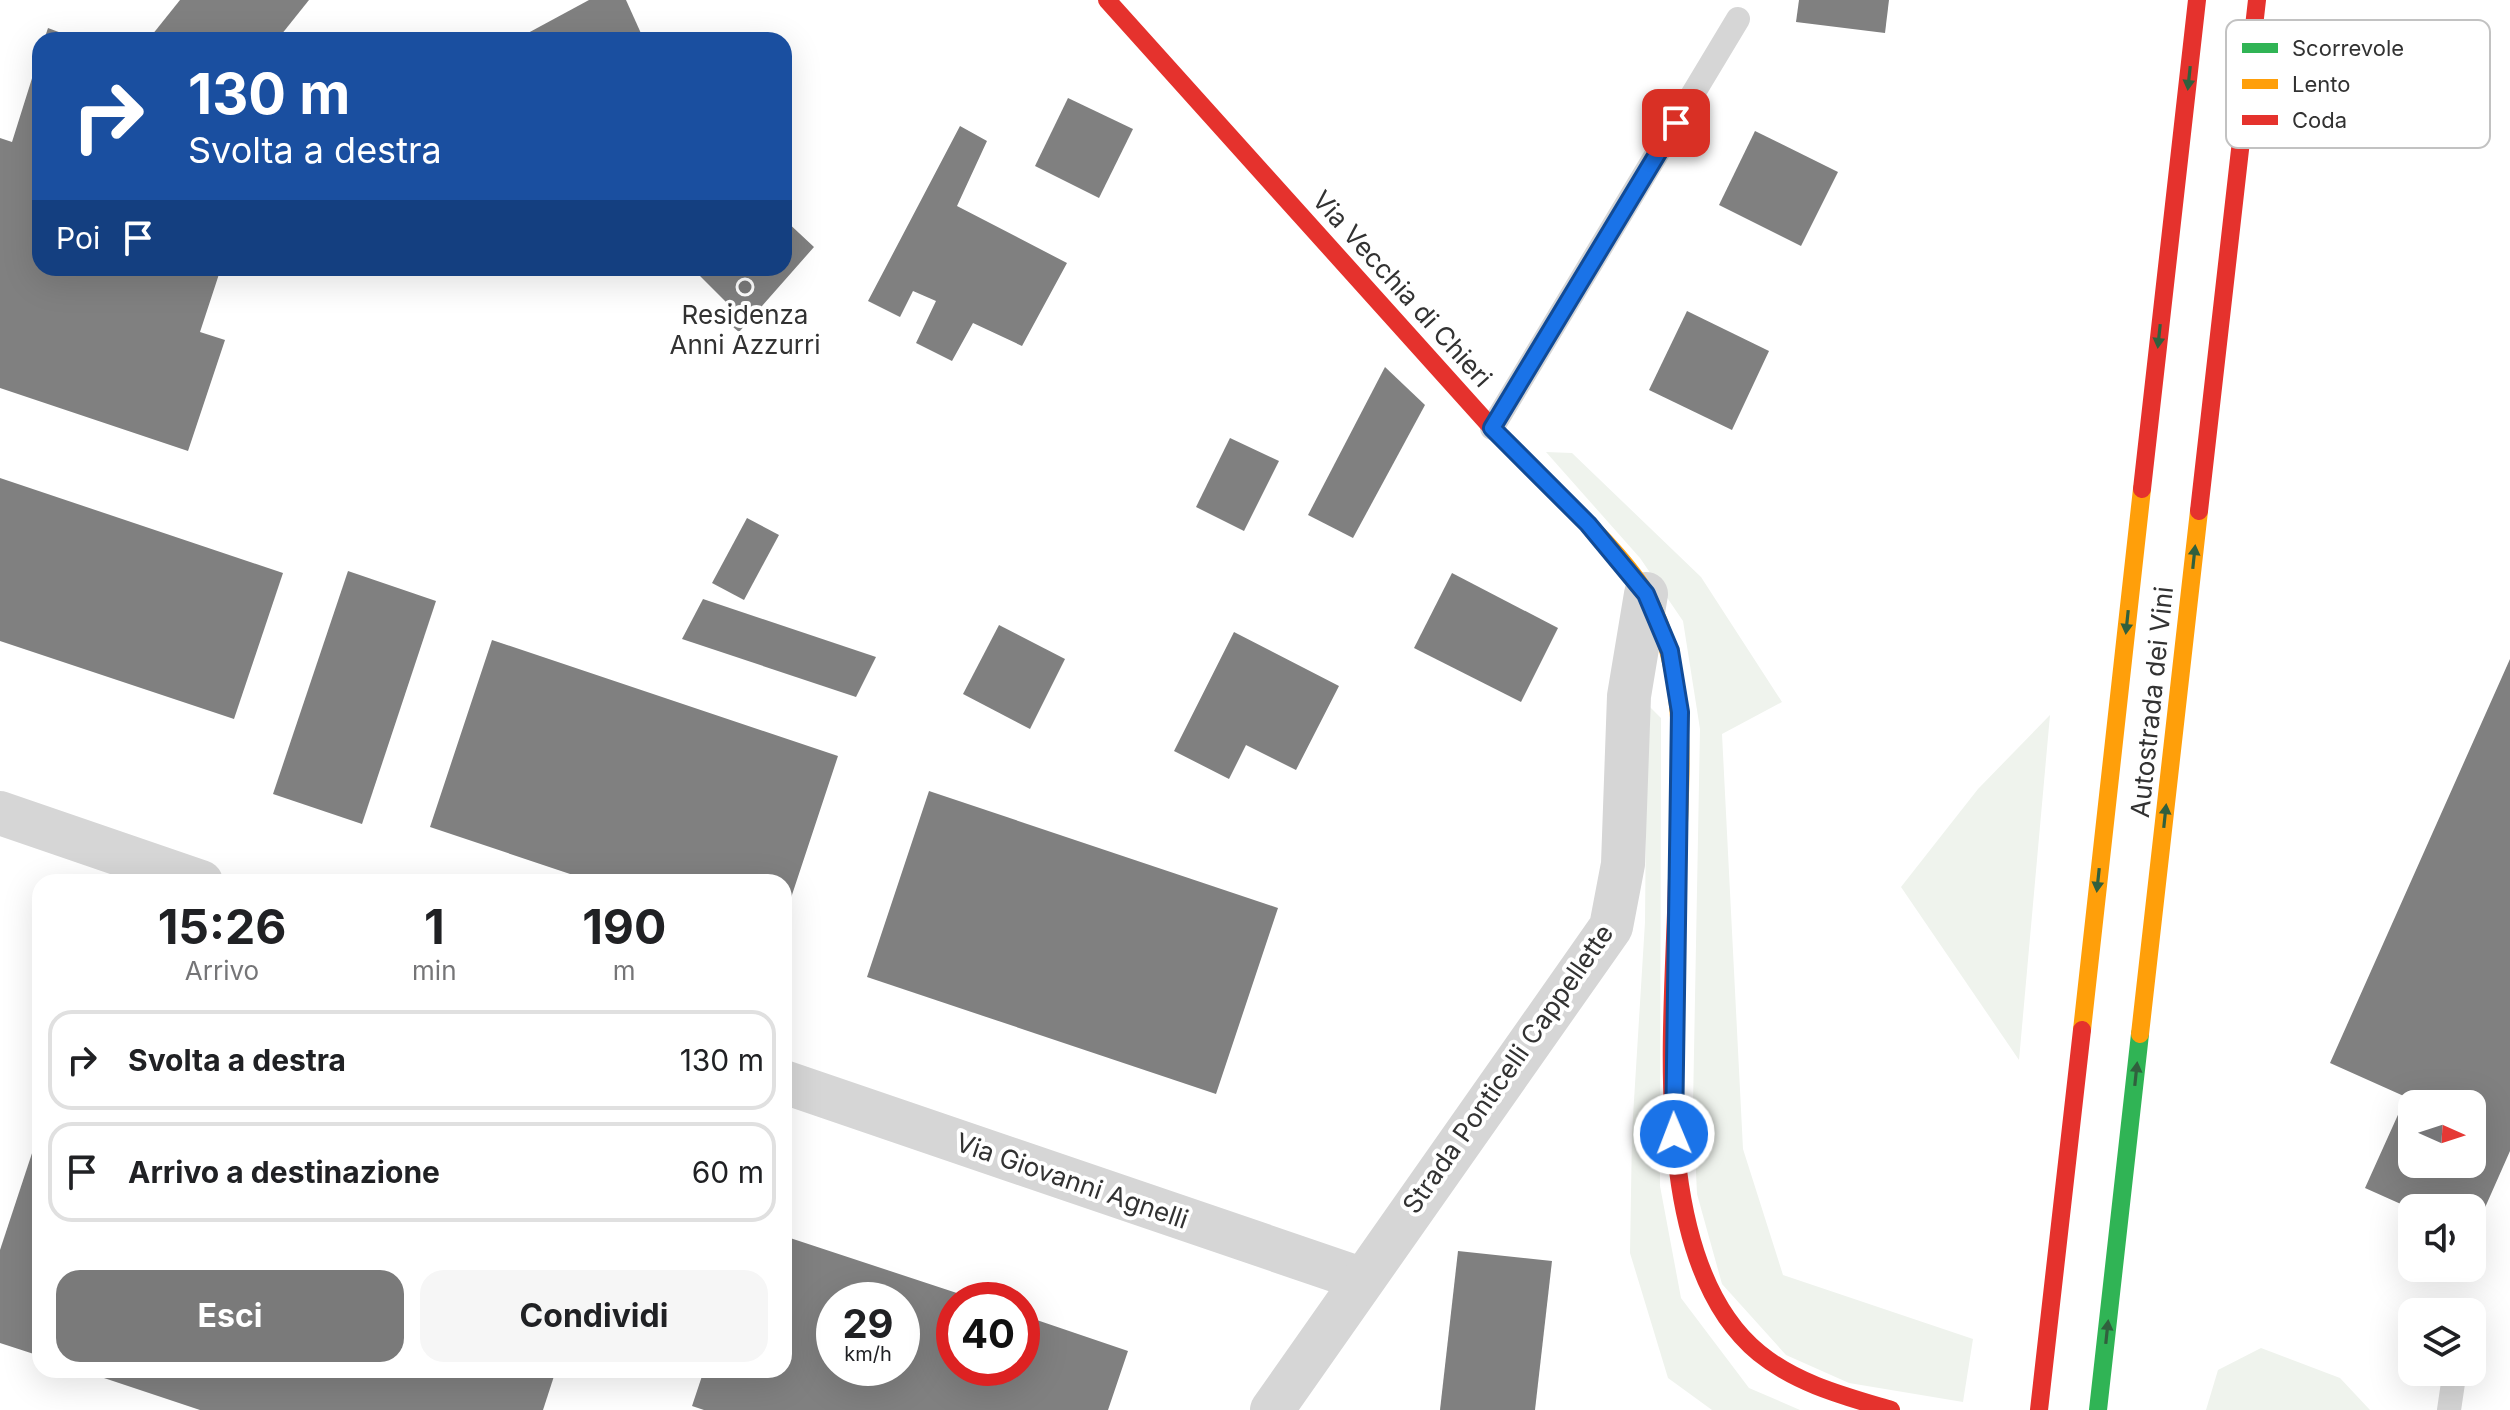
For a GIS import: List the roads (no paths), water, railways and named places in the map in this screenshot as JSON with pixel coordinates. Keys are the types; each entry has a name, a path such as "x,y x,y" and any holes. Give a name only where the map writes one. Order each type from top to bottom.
{"main road":[{"name":"Autostrada dei Vini","path":"2039,1410 2197,0"},
{"name":"Autostrada dei Vini","path":"2255,20 2257,0"},
{"path":"2262,20 2267,0"},
{"name":"Via Vecchia di Chieri","path":"1116,4 1492,428 1588,524 1646,594 1670,651 1680,712 1673,1106 1677,1188 1688,1243 1710,1295 1743,1339 1786,1371 1832,1396 1891,1410"},
{"name":"Autostrada dei Vini","path":"2098,1410 2240,148"}],"street":[{"name":"Strada Ponticelli Cappellette","path":"1272,1410 1361,1279 1611,927 1623,864 1629,696 1646,594"},
{"path":"0,813 178,874"},
{"name":"Via Giovanni Agnelli","path":"792,1085 1361,1279"}],"lane":[{"path":"1492,428 1738,19"},
{"path":"2449,1410 2453,1386"}],"place":[{"name":"Residenza Anni Azzurri","path":"745,287"}]}
